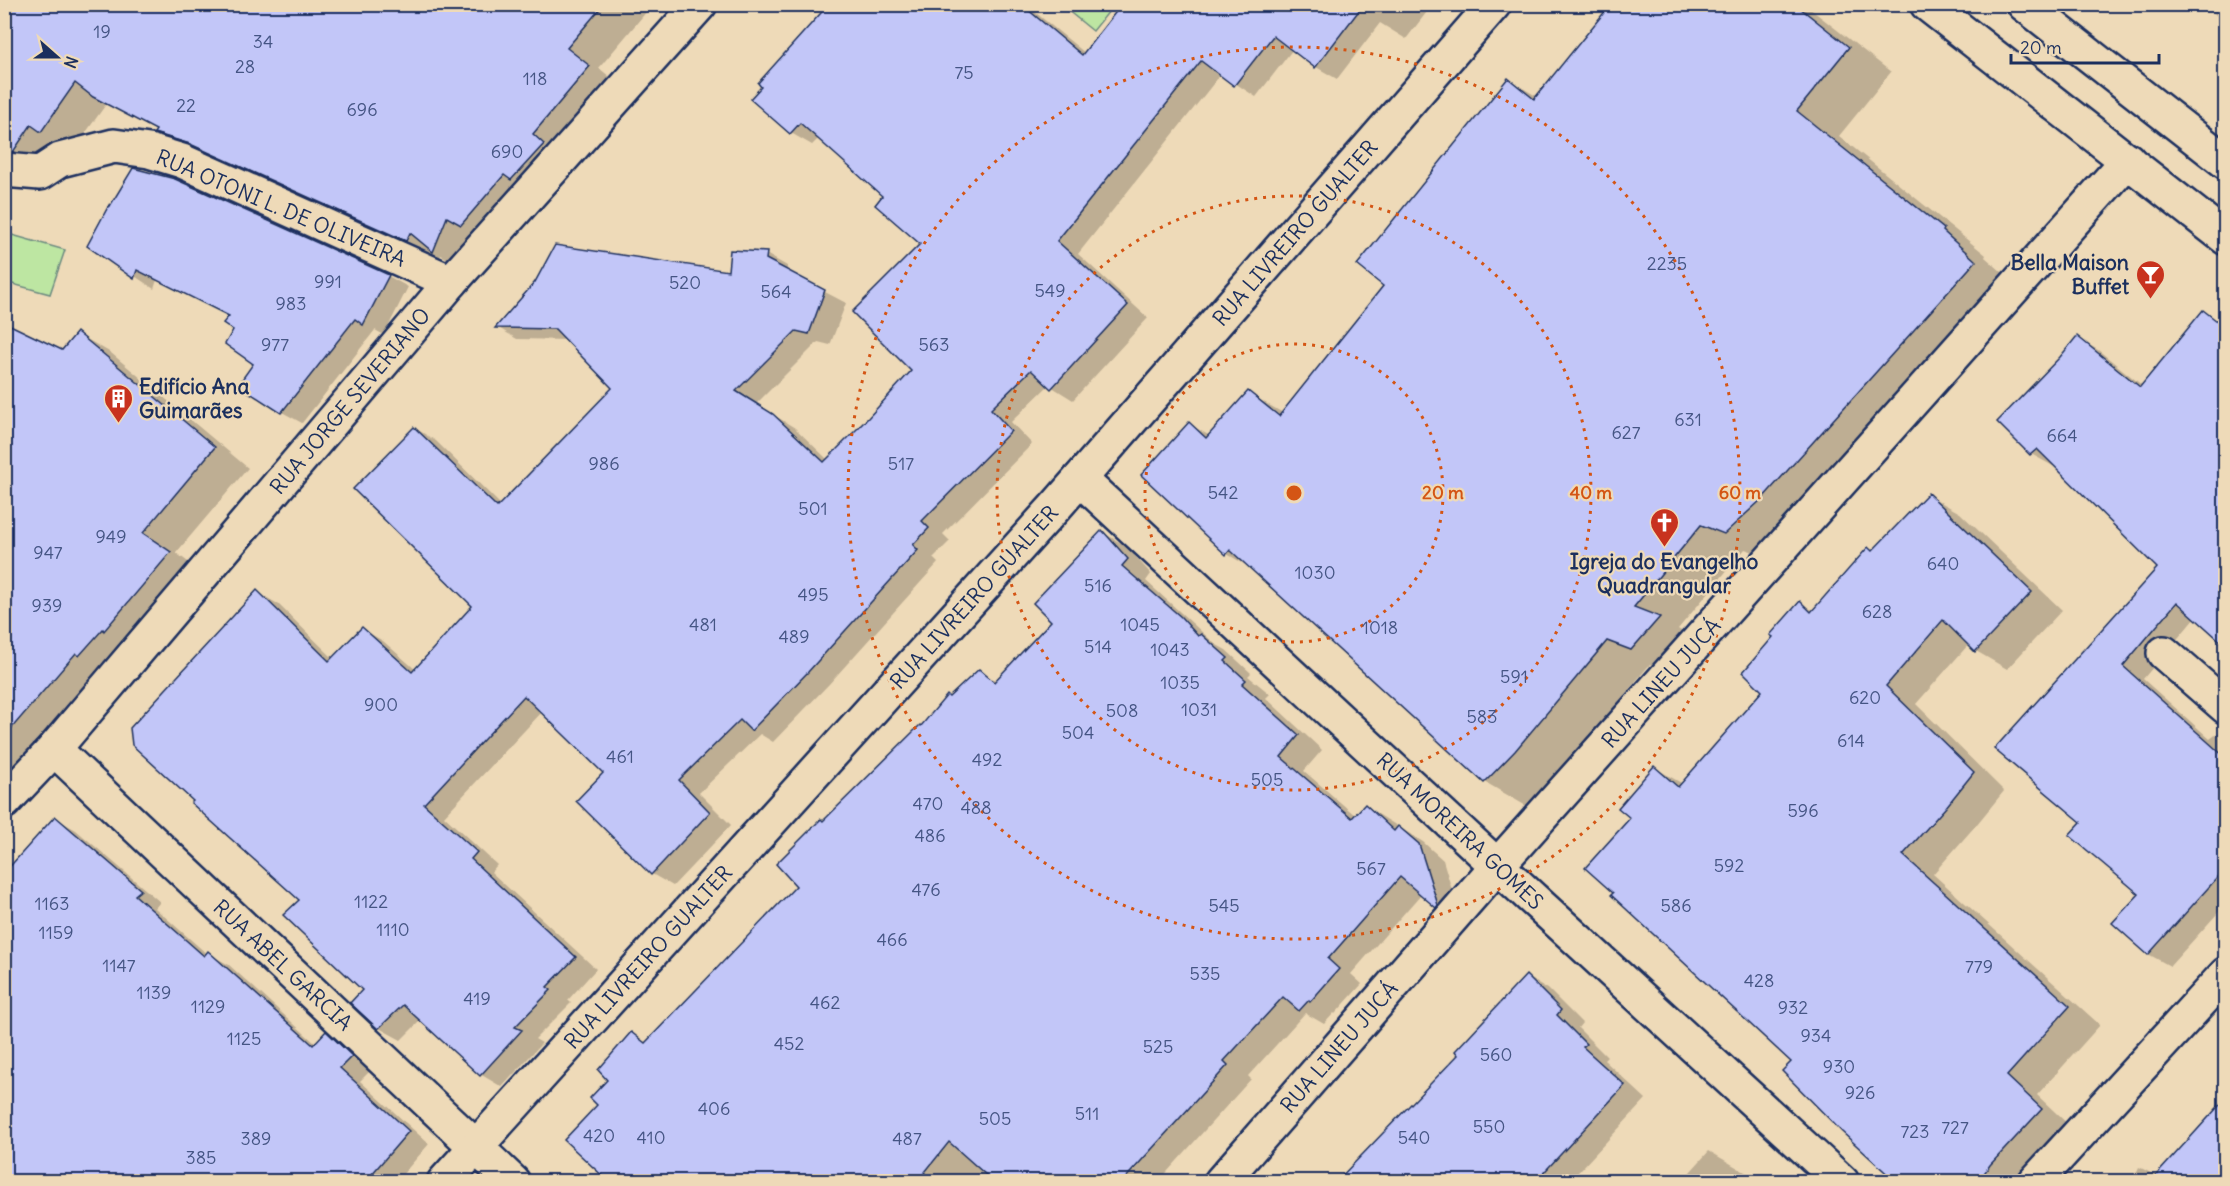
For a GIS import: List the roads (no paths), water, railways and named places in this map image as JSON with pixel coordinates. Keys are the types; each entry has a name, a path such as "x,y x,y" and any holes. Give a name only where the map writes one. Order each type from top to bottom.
{"street":[{"name":"RUA JORGE SEVERIANO","path":"4,802 54,749 451,282 700,4"},
{"name":"RUA LIVREIRO GUALTER","path":"444,1182 1080,479 1494,4"},
{"path":"1927,4 2226,237"},
{"path":"2024,4 2226,162"},
{"name":"RUA OTONI L. DE OLIVEIRA","path":"4,170 40,173 60,160 114,146 149,151 182,161 451,282"},
{"name":"RUA LINEU JUCÁ","path":"1221,1182 1497,866 2128,160"},
{"name":"RUA MOREIRA GOMES","path":"1080,479 1842,1182"},
{"path":"2164,653 2226,707"},
{"name":"RUA ABEL GARCIA","path":"54,749 513,1182"},
{"path":"2035,1182 2226,975"}],"place":[{"name":"Bella Maison Buffet","path":"2150,300"},
{"name":"Edifício Ana Guimarães","path":"118,424"},
{"name":"Igreja do Evangelho Quadrangular","path":"1664,548"}]}
